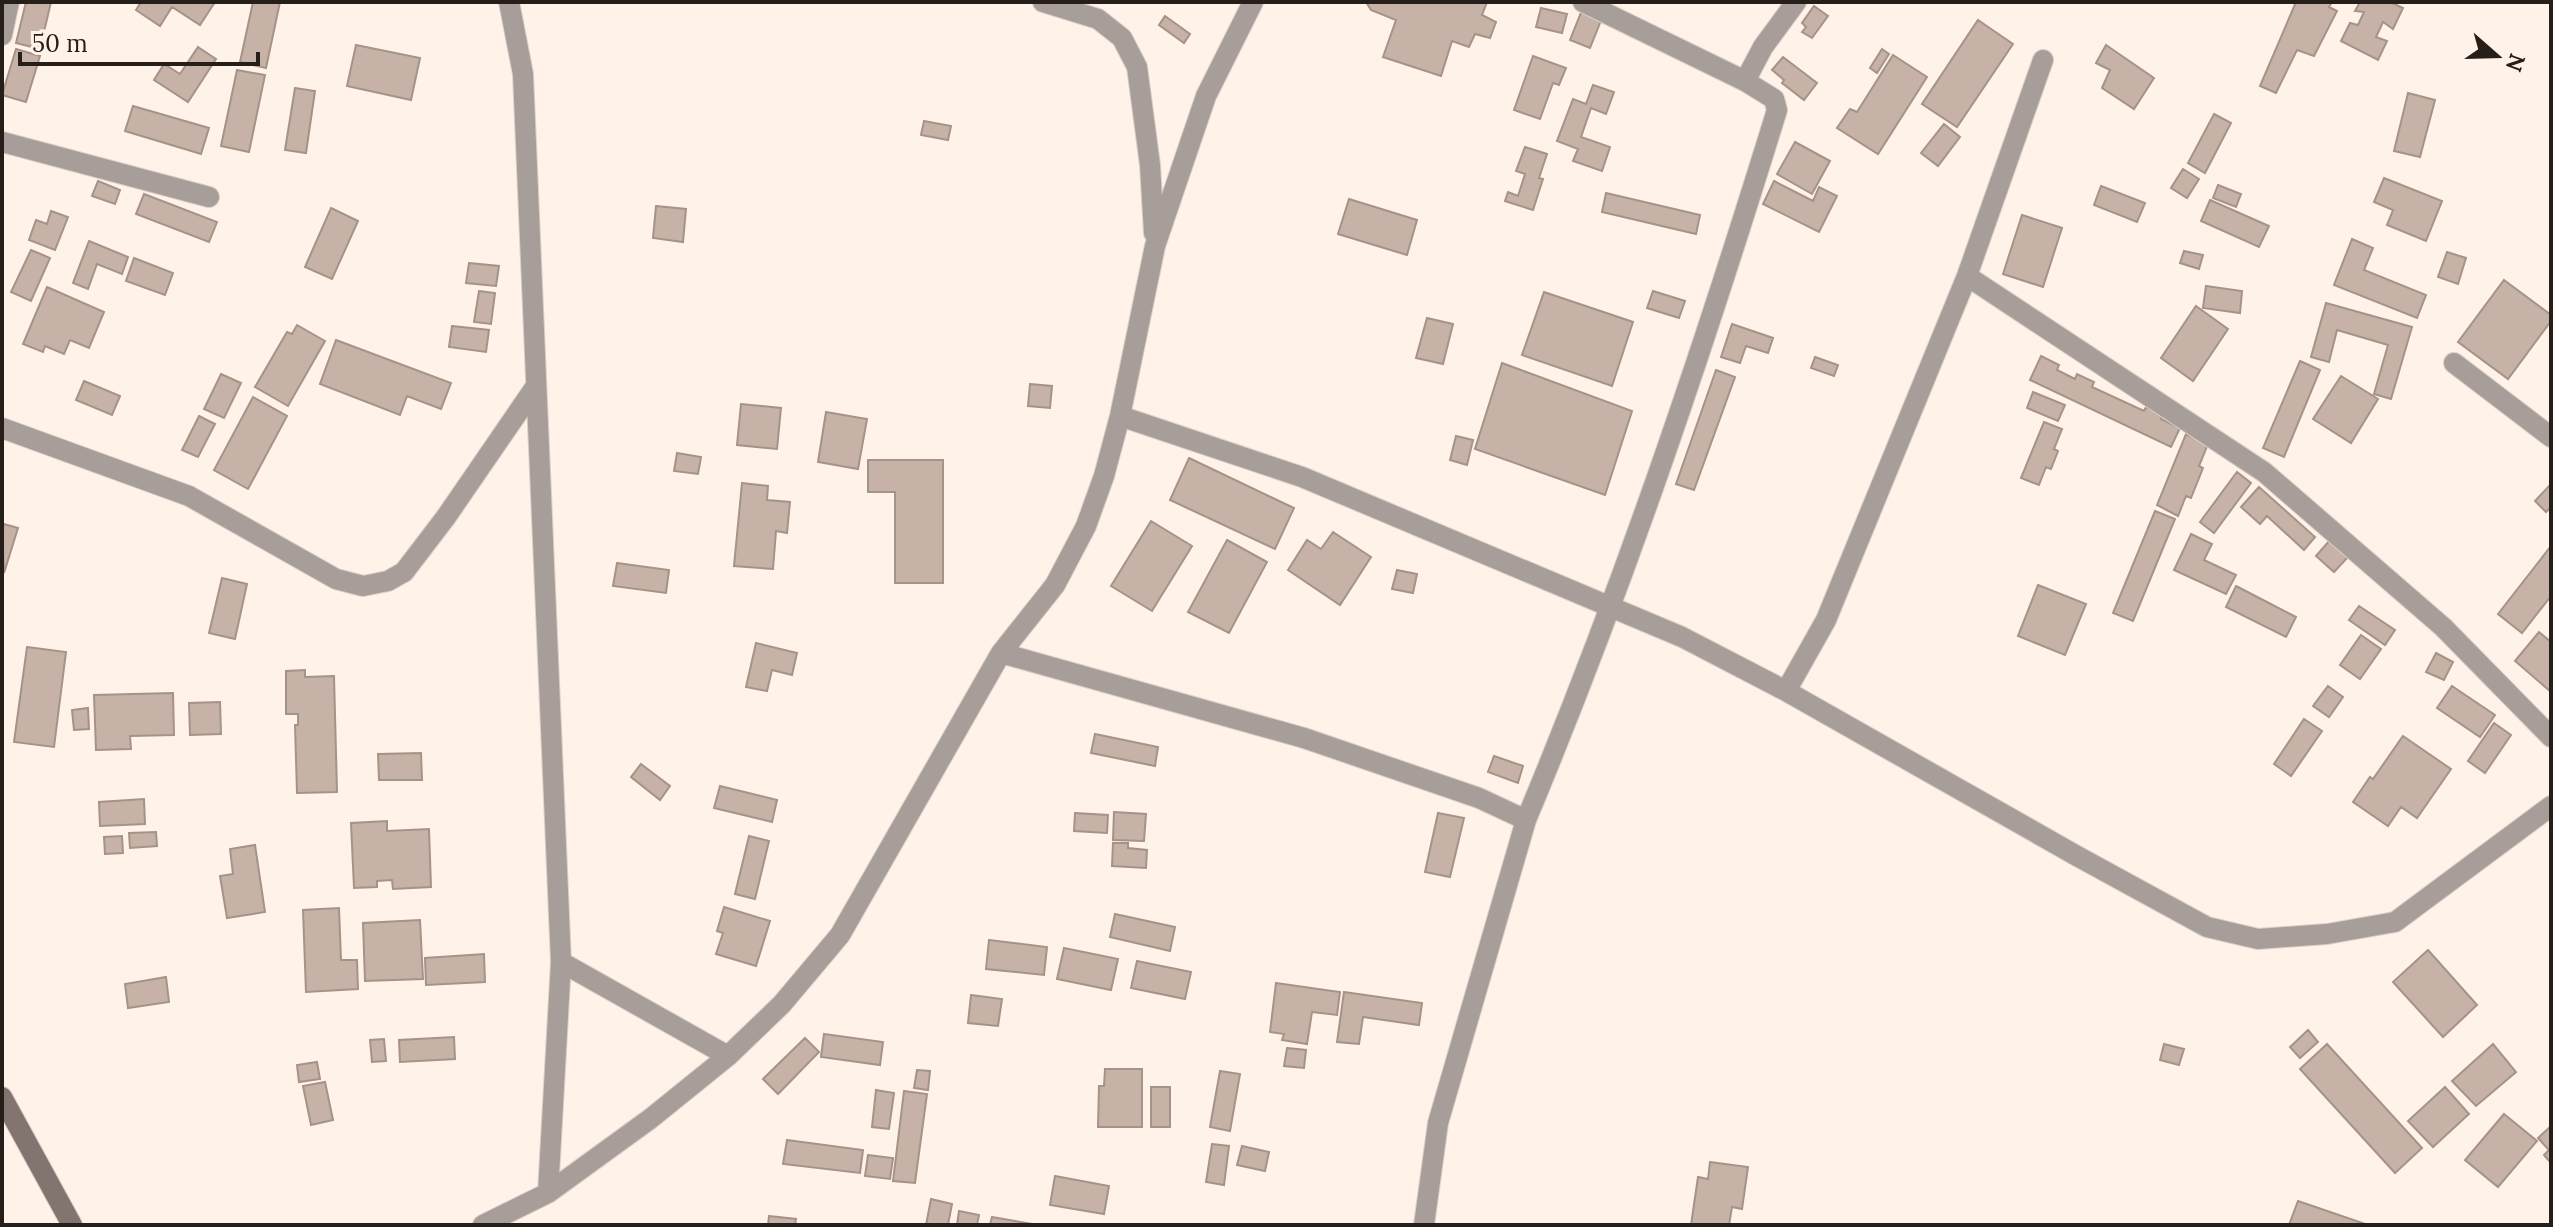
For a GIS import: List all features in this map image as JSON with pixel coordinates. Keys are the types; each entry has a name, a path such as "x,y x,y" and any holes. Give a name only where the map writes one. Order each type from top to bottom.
{"main road":[{"path":"2,1097 72,1225"}],"street":[{"path":"2,35 9,2"},
{"path":"509,2 523,74 561,962 548,1193"},
{"path":"1043,2 1098,19 1122,38 1137,67 1150,165 1155,246"},
{"path":"483,1225 548,1193 650,1119 728,1056 782,1004 840,935 1001,653 1055,585 1086,526 1104,476 1120,416 1155,246 1206,96 1253,2"},
{"path":"1424,1225 1438,1123 1526,820 1570,716 1711,321 1777,110 1774,99 1745,81 1583,2"},
{"path":"1745,81 1763,47 1796,2"},
{"path":"1786,691 1826,620 1967,276 2043,60"},
{"path":"2,142 209,197"},
{"path":"1967,276 2264,472 2443,627 2551,737"},
{"path":"2454,363 2551,437"},
{"path":"2,428 189,496 336,579 363,586 388,581 404,572 446,517 536,386"},
{"path":"1120,416 1302,477 1682,637 1786,691 2207,927 2258,939 2327,934 2395,922 2551,806"},
{"path":"1001,653 1304,738 1479,798 1526,820"},
{"path":"561,962 728,1056"}],"building":[{"path":"26,2 51,2 40,49 16,43"},
{"path":"141,2 215,2 200,25 172,7 160,26 136,10"},
{"path":"253,2 280,2 266,68 240,62"},
{"path":"1366,2 1487,2 1482,15 1496,22 1490,38 1475,34 1469,47 1452,41 1441,76 1383,57 1396,20 1371,10"},
{"path":"2296,2 2332,2 2329,7 2337,11 2314,56 2297,50 2276,93 2260,86"},
{"path":"2360,2 2390,2 2403,8 2393,29 2383,22 2376,37 2387,41 2378,60 2341,41 2350,23 2358,25 2364,12 2355,11"},
{"path":"1814,6 1828,16 1812,38 1802,32 1806,27 1802,23"},
{"path":"1541,8 1567,14 1562,33 1536,27"},
{"path":"1582,10 1602,18 1590,48 1570,40"},
{"path":"1165,16 1190,34 1184,43 1159,25"},
{"path":"1978,20 2013,44 1957,127 1922,104"},
{"path":"356,45 420,58 411,100 347,86"},
{"path":"2106,45 2154,78 2134,109 2102,88 2110,70 2096,63"},
{"path":"198,47 216,59 188,102 154,80 164,64 180,74"},
{"path":"16,49 40,56 26,102 2,95"},
{"path":"1882,49 1889,54 1877,73 1870,68"},
{"path":"1893,55 1927,77 1878,154 1837,128 1850,109 1857,112"},
{"path":"1533,56 1566,68 1559,85 1553,83 1540,119 1514,110"},
{"path":"1783,57 1817,83 1804,100 1782,83 1784,80 1772,70"},
{"path":"237,70 265,75 249,152 221,146"},
{"path":"1593,85 1614,92 1606,114 1591,108 1581,137 1610,147 1602,171 1573,161 1578,149 1557,141 1573,99 1586,104"},
{"path":"295,88 315,91 306,153 285,150"},
{"path":"2408,93 2435,100 2420,157 2394,151"},
{"path":"133,106 209,128 201,154 125,131"},
{"path":"2214,114 2231,123 2205,173 2188,163"},
{"path":"924,121 951,126 948,140 921,135"},
{"path":"1944,124 1960,137 1938,166 1921,153"},
{"path":"1795,142 1830,161 1812,194 1777,174"},
{"path":"1525,147 1547,154 1533,210 1505,201 1508,192 1518,196 1525,174 1516,171"},
{"path":"2183,169 2199,179 2187,198 2171,188"},
{"path":"2384,178 2442,201 2426,241 2387,225 2393,210 2374,202"},
{"path":"98,181 120,190 115,204 92,196"},
{"path":"1774,181 1813,201 1819,187 1837,196 1819,232 1763,204"},
{"path":"2218,185 2241,194 2236,207 2213,198"},
{"path":"2101,186 2145,203 2137,222 2094,205"},
{"path":"1606,193 1700,215 1696,234 1602,212"},
{"path":"144,194 217,222 209,242 136,214"},
{"path":"1349,199 1417,220 1407,255 1338,234"},
{"path":"2210,200 2269,226 2259,247 2201,221"},
{"path":"656,206 686,209 683,242 653,238"},
{"path":"331,208 358,221 332,279 305,267"},
{"path":"51,211 68,217 55,250 29,240 36,220 47,224"},
{"path":"2022,215 2062,228 2043,287 2003,274"},
{"path":"2352,239 2373,248 2364,270 2426,295 2417,318 2334,285"},
{"path":"89,241 128,257 122,274 97,264 88,289 73,283"},
{"path":"31,250 50,258 31,301 11,292"},
{"path":"2184,251 2203,255 2199,269 2180,263"},
{"path":"2447,252 2466,258 2458,284 2438,277"},
{"path":"134,258 173,273 165,295 126,281"},
{"path":"469,263 499,266 496,286 466,283"},
{"path":"2504,280 2551,315 2551,321 2508,379 2458,342"},
{"path":"2206,286 2242,291 2240,313 2203,308"},
{"path":"47,287 104,312 89,348 70,340 64,354 45,346 43,352 23,344"},
{"path":"479,291 495,293 491,324 474,322"},
{"path":"1653,291 1685,301 1679,318 1647,308"},
{"path":"1544,292 1633,322 1612,386 1522,355"},
{"path":"2326,303 2412,327 2391,399 2374,394 2388,345 2337,330 2329,362 2311,357"},
{"path":"2196,306 2228,329 2193,381 2161,358"},
{"path":"1427,318 1453,324 1443,364 1416,358"},
{"path":"1732,324 1773,338 1768,353 1746,346 1740,363 1721,357"},
{"path":"297,325 325,341 288,406 255,387 287,332 292,334"},
{"path":"452,326 489,330 486,352 449,347"},
{"path":"336,340 451,383 441,409 407,396 400,415 320,384"},
{"path":"2041,356 2059,365 2057,370 2075,379 2077,374 2094,382 2092,387 2144,411 2146,407 2163,415 2161,419 2180,428 2171,447 2030,380"},
{"path":"1815,357 1838,365 1834,376 1811,368"},
{"path":"2300,361 2320,370 2284,457 2263,448"},
{"path":"1502,363 1632,411 1605,495 1475,449"},
{"path":"1716,370 1735,377 1694,490 1676,484"},
{"path":"221,374 241,383 224,418 204,409"},
{"path":"2341,376 2378,399 2351,443 2313,419"},
{"path":"84,381 120,396 112,415 76,400"},
{"path":"1030,384 1052,386 1050,408 1028,406"},
{"path":"2033,392 2065,405 2058,421 2027,408"},
{"path":"253,397 287,416 248,489 214,470"},
{"path":"741,404 781,408 777,449 737,445"},
{"path":"826,412 867,419 858,469 818,462"},
{"path":"199,416 215,424 198,457 182,450"},
{"path":"2044,422 2062,429 2054,449 2058,451 2051,469 2046,467 2039,485 2021,478"},
{"path":"2186,434 2208,444 2199,466 2203,468 2191,498 2186,496 2178,516 2157,505"},
{"path":"1456,436 1473,440 1467,465 1450,460"},
{"path":"677,453 701,457 698,474 674,471"},
{"path":"1189,458 1294,508 1275,549 1170,500"},
{"path":"868,460 943,460 943,583 895,583 895,492 868,492"},
{"path":"2237,472 2251,483 2214,533 2200,522"},
{"path":"742,483 768,486 767,500 790,502 787,533 776,531 773,569 734,566"},
{"path":"2549,486 2551,507 2546,512 2535,501"},
{"path":"2259,487 2315,537 2304,550 2267,516 2260,524 2241,507"},
{"path":"2155,511 2175,519 2133,621 2113,613"},
{"path":"1151,521 1192,546 1152,611 1111,586"},
{"path":"4,524 18,528 4,573 2,531"},
{"path":"1333,532 1371,557 1340,605 1288,570 1307,540 1321,549"},
{"path":"2191,534 2212,544 2204,560 2236,575 2226,594 2174,570"},
{"path":"1227,540 1267,562 1229,633 1188,612"},
{"path":"2330,540 2348,557 2334,572 2316,556"},
{"path":"2551,546 2551,596 2522,633 2498,614"},
{"path":"617,563 669,570 666,593 613,586"},
{"path":"1397,570 1417,574 1413,593 1392,589"},
{"path":"222,578 247,584 235,639 209,633"},
{"path":"2038,585 2086,604 2065,655 2018,636"},
{"path":"2236,586 2296,617 2286,637 2226,607"},
{"path":"2359,606 2395,630 2385,645 2349,620"},
{"path":"2539,632 2551,642 2551,692 2515,661"},
{"path":"2361,635 2381,649 2360,679 2340,665"},
{"path":"756,643 797,653 792,675 772,670 767,691 746,687"},
{"path":"27,647 66,652 54,747 14,742"},
{"path":"2436,653 2453,662 2444,680 2426,672"},
{"path":"305,670 305,677 334,676 337,792 297,793 295,725 298,725 298,714 286,714 286,671"},
{"path":"2328,686 2343,697 2329,717 2313,706"},
{"path":"2452,686 2495,715 2480,737 2437,708"},
{"path":"173,693 174,735 130,736 131,749 96,750 94,695"},
{"path":"220,702 221,734 190,735 189,703"},
{"path":"88,708 89,729 74,730 72,710"},
{"path":"2304,719 2322,731 2291,776 2274,764"},
{"path":"2494,723 2511,735 2485,773 2468,761"},
{"path":"1095,734 1158,747 1155,766 1091,753"},
{"path":"2403,736 2451,769 2417,818 2401,807 2388,826 2353,802"},
{"path":"421,753 422,780 379,780 378,754"},
{"path":"1494,756 1523,766 1518,783 1488,772"},
{"path":"641,764 670,786 660,800 631,777"},
{"path":"720,786 777,800 772,822 714,808"},
{"path":"144,799 145,824 100,826 99,802"},
{"path":"1114,812 1146,814 1144,841 1113,840"},
{"path":"1075,813 1108,815 1107,833 1074,831"},
{"path":"1438,813 1464,818 1450,877 1425,872"},
{"path":"387,821 387,831 429,829 431,887 393,889 392,880 377,881 377,887 354,888 351,823"},
{"path":"156,832 157,846 130,848 129,833"},
{"path":"122,836 123,853 105,854 104,837"},
{"path":"749,836 769,841 755,899 735,894"},
{"path":"1113,843 1128,843 1128,848 1147,850 1146,868 1112,866"},
{"path":"255,845 265,912 227,918 220,876 233,874 230,849"},
{"path":"724,907 770,921 756,966 716,954 723,933 717,931"},
{"path":"339,908 341,960 357,960 358,989 306,992 303,910"},
{"path":"1115,914 1175,927 1170,951 1110,937"},
{"path":"420,920 423,979 365,981 363,923"},
{"path":"989,940 1047,947 1044,975 986,969"},
{"path":"1064,948 1118,959 1111,990 1057,979"},
{"path":"2428,950 2477,1005 2443,1037 2393,982"},
{"path":"484,954 485,982 426,985 425,958"},
{"path":"1137,961 1191,972 1185,999 1131,988"},
{"path":"166,977 169,1002 128,1008 125,984"},
{"path":"1276,983 1340,992 1337,1015 1312,1012 1307,1044 1282,1040 1284,1034 1270,1032"},
{"path":"1344,992 1422,1003 1419,1025 1363,1017 1359,1044 1337,1042"},
{"path":"971,995 1002,999 998,1026 968,1023"},
{"path":"2308,1030 2318,1042 2300,1058 2290,1047"},
{"path":"824,1034 883,1042 880,1065 821,1057"},
{"path":"454,1037 455,1059 400,1062 399,1040"},
{"path":"805,1038 819,1052 778,1094 763,1079"},
{"path":"384,1039 386,1061 372,1062 370,1040"},
{"path":"2164,1044 2184,1049 2179,1065 2160,1060"},
{"path":"2327,1044 2422,1148 2395,1173 2300,1069"},
{"path":"2493,1044 2516,1072 2476,1106 2452,1081"},
{"path":"1287,1048 1306,1050 1304,1068 1284,1066"},
{"path":"317,1062 320,1079 299,1082 297,1065"},
{"path":"1105,1069 1142,1069 1142,1127 1098,1127 1099,1086 1104,1086"},
{"path":"917,1070 930,1071 928,1090 914,1088"},
{"path":"1220,1071 1240,1074 1230,1131 1210,1127"},
{"path":"325,1082 333,1120 311,1125 303,1086"},
{"path":"1151,1087 1170,1087 1170,1127 1151,1127"},
{"path":"2445,1087 2469,1114 2433,1147 2408,1121"},
{"path":"876,1090 894,1093 889,1129 872,1127"},
{"path":"904,1091 927,1094 915,1183 893,1181"},
{"path":"2504,1114 2537,1141 2498,1187 2465,1160"},
{"path":"2551,1126 2551,1163 2544,1155 2549,1150 2538,1138"},
{"path":"787,1140 863,1150 860,1173 783,1164"},
{"path":"1212,1144 1229,1146 1224,1185 1206,1182"},
{"path":"1242,1146 1269,1152 1265,1171 1237,1165"},
{"path":"868,1155 893,1158 890,1179 865,1176"},
{"path":"1710,1162 1748,1167 1742,1209 1732,1207 1729,1225 1691,1225 1698,1177 1708,1179"},
{"path":"1055,1176 1109,1186 1104,1214 1050,1205"},
{"path":"931,1199 952,1204 948,1225 926,1225"},
{"path":"2298,1201 2368,1225 2289,1225"},
{"path":"959,1211 979,1215 977,1225 957,1225"},
{"path":"769,1216 796,1219 795,1225 768,1225"},
{"path":"992,1217 1038,1225 990,1225"}]}
